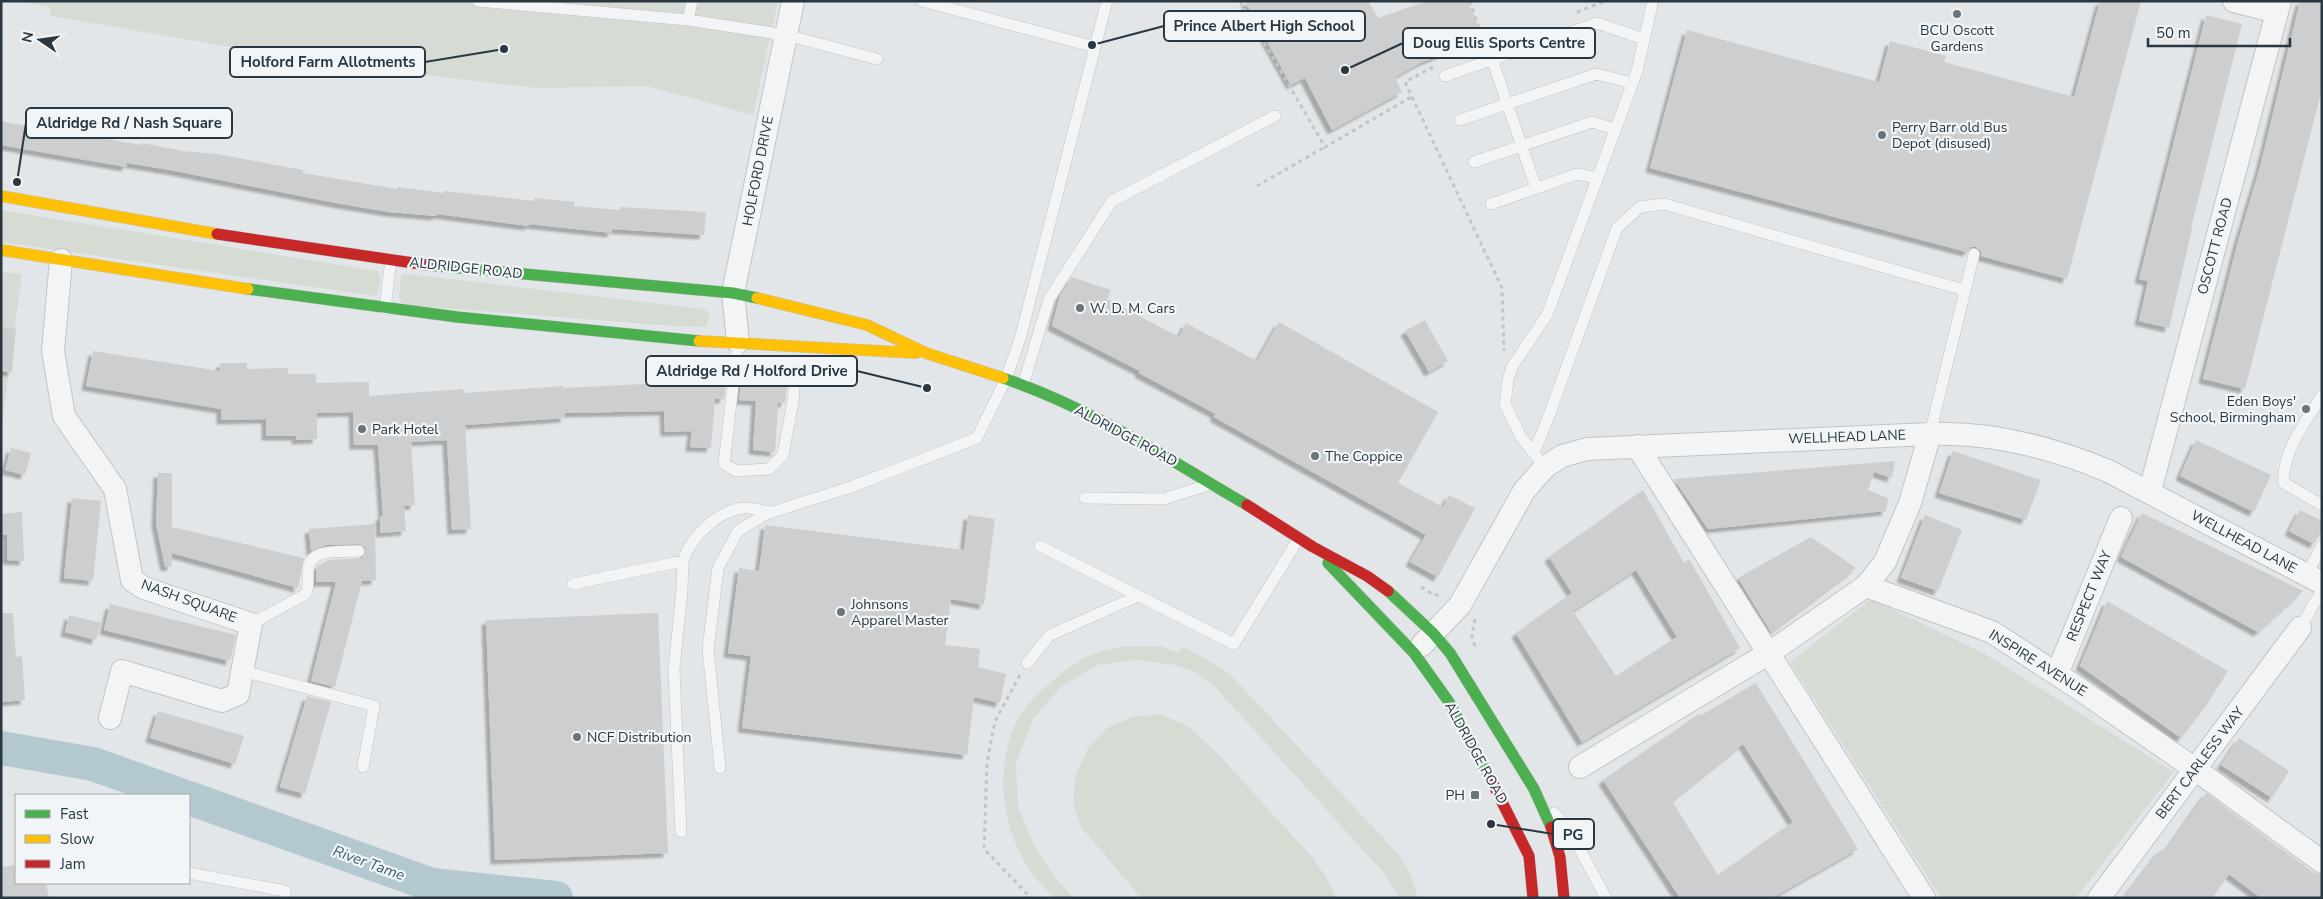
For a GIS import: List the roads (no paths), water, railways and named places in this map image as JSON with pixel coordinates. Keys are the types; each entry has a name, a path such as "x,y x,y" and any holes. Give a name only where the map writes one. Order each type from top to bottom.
{"main road":[{"name":"ALDRIDGE ROAD","path":"1,196 185,229 392,260 733,293 867,325 926,353 1006,379 1058,400 1110,425 1212,484 1313,547 1380,584 1433,633 1450,653 1534,789 1549,821 1560,857 1564,898"},
{"name":"ALDRIDGE ROAD","path":"1,250 385,309 655,337 845,351 926,353"},
{"name":"ALDRIDGE ROAD","path":"1313,547 1414,652 1449,702 1518,831 1529,856 1533,892"}],"street":[{"name":"HOLFORD DRIVE","path":"738,342 733,293 794,1"},
{"path":"2234,1 2278,7"},
{"name":"OSCOTT ROAD","path":"2150,491 2278,7"},
{"name":"NASH SQUARE","path":"61,260 53,351 64,416 115,489 132,580 144,588 251,624 238,694 222,702 122,671 110,718"},
{"name":"WELLHEAD LANE","path":"1433,633 1460,604 1524,491 1539,460 1562,456 1588,448 1962,433 2036,446 2076,458 2150,491 2316,583"},
{"path":"1580,767 1769,653 1866,586 1885,562 1910,502 1930,434"},
{"path":"1637,446 1924,898"},
{"name":"RESPECT WAY","path":"2057,674 2121,518"},
{"name":"INSPIRE AVENUE","path":"1866,586 1992,632 2057,674 2195,769 2322,862"},
{"name":"BERT CARLESS WAY","path":"2099,898 2300,628"},
{"path":"1414,652 1433,633"}],"lane":[{"path":"478,1 688,20 786,35 877,59"},
{"path":"688,20 692,1"},
{"path":"922,1 1095,47"},
{"path":"720,768 708,649 718,568 738,530 771,512 850,487 977,438 1006,379 1020,339 1107,1"},
{"path":"1539,460 1521,437 1505,404 1508,380 1512,367 1547,315 1632,83 1652,5"},
{"path":"1445,76 1597,23 1644,39"},
{"path":"1492,59 1536,188"},
{"path":"1460,120 1596,74 1632,83"},
{"path":"1023,386 1049,298 1112,201 1276,116 1238,137"},
{"path":"1474,162 1592,122 1616,129"},
{"path":"1491,204 1577,174 1598,178"},
{"path":"1539,460 1547,421 1617,228 1640,207 1664,204 1964,290"},
{"path":"1930,434 1974,254"},
{"path":"385,309 392,260"},
{"path":"738,342 724,464 736,471 768,469 783,455 793,401 795,377"},
{"path":"2322,395 2297,438 2283,470 2284,483 2322,505"},
{"path":"1085,498 1164,499 1212,484"},
{"path":"680,832 674,669 683,561 687,548 697,534 728,512 744,508 771,512"},
{"path":"1040,546 1234,644 1299,538"},
{"path":"2300,628 2316,583 2322,546"},
{"path":"251,624 306,594 310,560 314,556 322,553 359,551"},
{"path":"573,584 683,561"},
{"path":"1027,663 1050,635 1138,596"},
{"path":"243,671 374,706 364,767"},
{"path":"1534,789 1570,831 1606,898"},
{"path":"190,873 285,892 285,898"}],"waterway":[{"name":"River Tame","path":"1,748 93,764 177,794"},
{"name":"River Tame","path":"190,798 432,885 556,898"}],"place":[{"name":"BCU Oscott Gardens","path":"1957,14"},
{"name":"Prince Albert High School","path":"1092,45"},
{"name":"Holford Farm Allotments","path":"504,49"},
{"name":"Doug Ellis Sports Centre","path":"1345,70"},
{"name":"Perry Barr old Bus Depot (disused)","path":"1882,135"},
{"name":"Aldridge Rd / Nash Square","path":"17,182"},
{"name":"W. D. M. Cars","path":"1080,308"},
{"name":"Aldridge Rd / Holford Drive","path":"927,388"},
{"name":"Eden Boys' School, Birmingham","path":"2306,409"},
{"name":"Park Hotel","path":"362,429"},
{"name":"The Coppice","path":"1315,456"},
{"name":"Johnsons Apparel Master","path":"841,612"},
{"name":"NCF Distribution","path":"577,737"},
{"name":"PH","path":"1475,795"},
{"name":"PG","path":"1491,824"}]}
